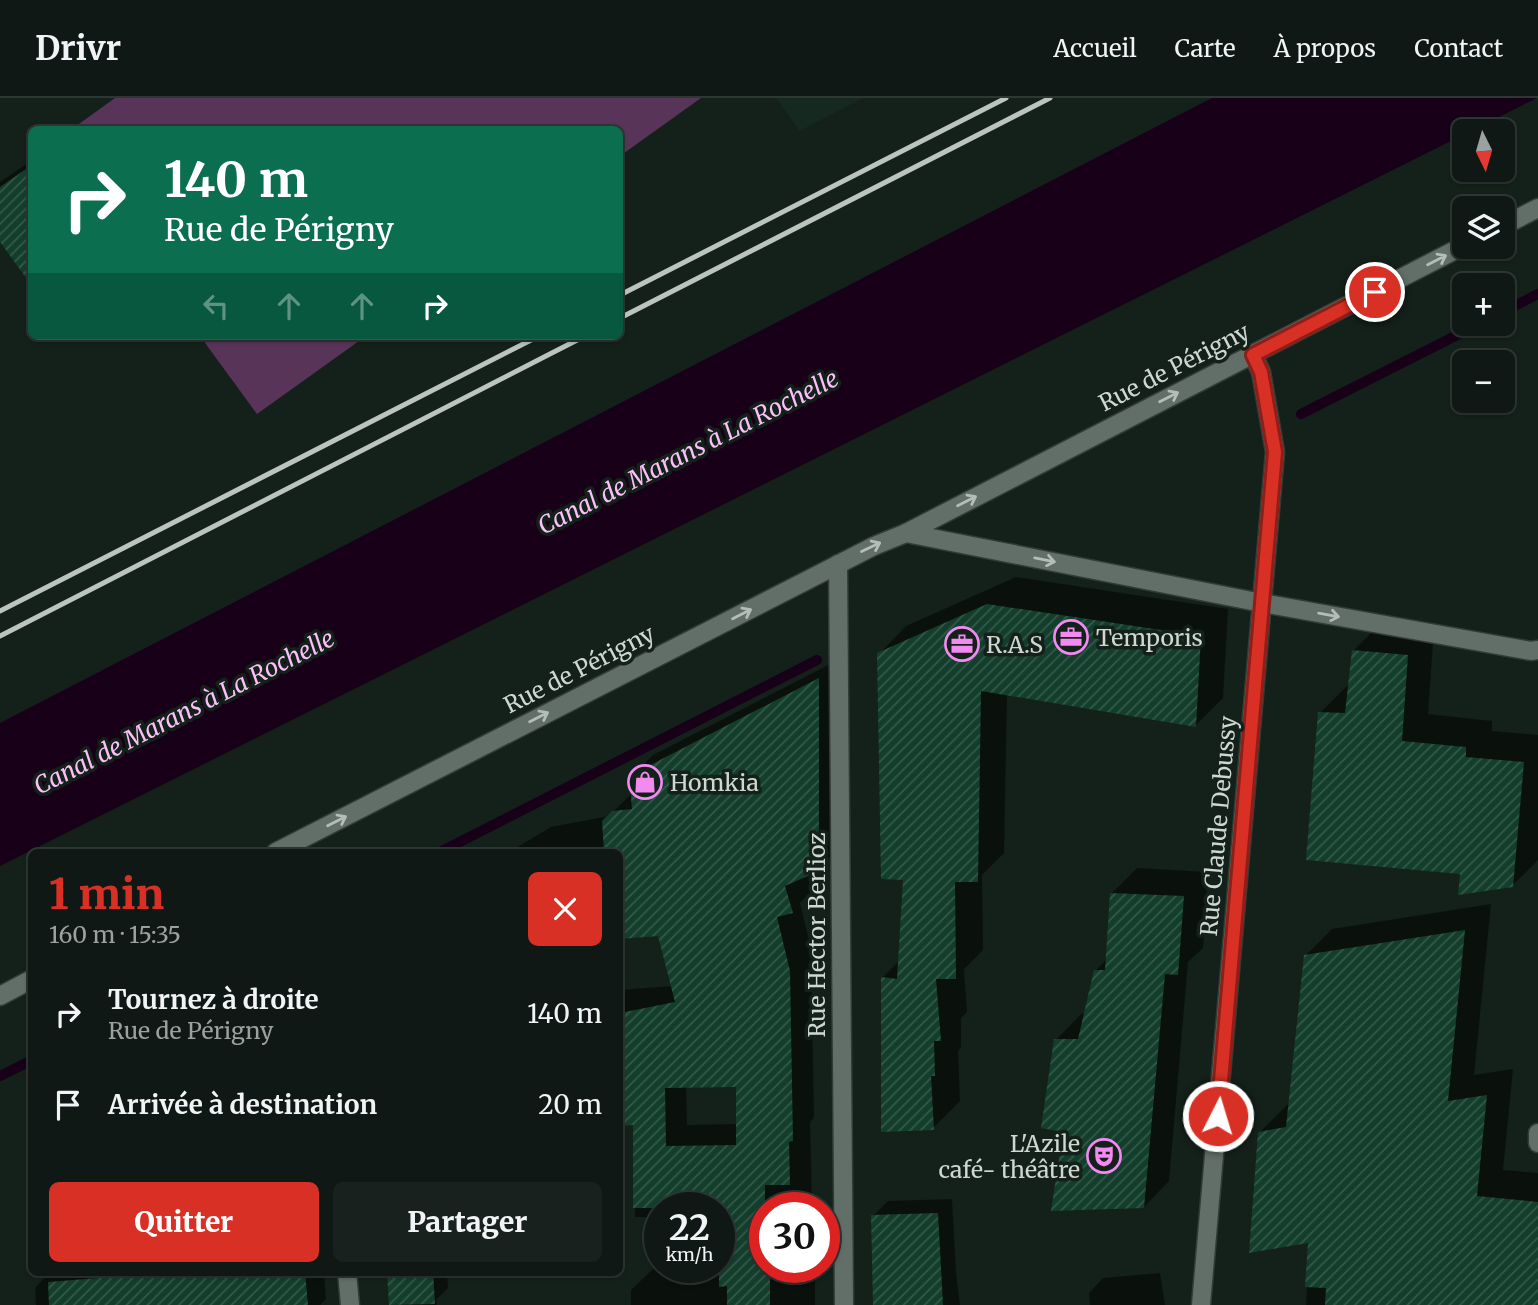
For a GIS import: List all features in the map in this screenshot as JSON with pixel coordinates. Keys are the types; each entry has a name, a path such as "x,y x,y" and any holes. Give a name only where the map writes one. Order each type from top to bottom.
{"street":[{"path":"1515,220 1538,208"},
{"name":"Rue de Périgny","path":"289,849 306,845 874,545 906,533 1452,253"},
{"name":"Rue Claude Debussy","path":"1201,1305 1275,452 1261,372 1253,355"},
{"path":"906,533 1262,603 1538,650"},
{"name":"Rue Hector Berlioz","path":"838,565 844,1305"},
{"path":"0,996 28,981"},
{"path":"1538,1133 1538,1143"},
{"path":"347,1276 350,1305"}],"shaded area":[{"path":"115,98 701,98 623,154 623,126 76,126"},
{"path":"776,98 863,98 800,131"},
{"path":"203,340 360,340 257,414"}],"water":[{"name":"Canal de Marans à La Rochelle","path":"1212,98 1537,98 1495,119 1452,119 1452,140 34,849 28,849 28,852 0,866 0,723"}],"building":[{"path":"28,168 28,280 0,242 0,187"},
{"path":"987,604 1201,636 1196,727 981,691 978,882 955,882 956,979 936,979 941,1041 934,1041 935,1076 931,1076 934,1130 881,1132 881,977 897,979 903,880 881,879 877,653"},
{"path":"1352,650 1408,655 1402,741 1466,747 1466,757 1524,762 1513,887 1458,895 1460,874 1306,860 1318,712 1345,713"},
{"path":"819,678 819,871 785,886 793,913 777,917 790,971 793,1141 789,1142 790,1185 765,1185 765,1192 749,1192 749,1283 770,1283 770,1305 727,1305 727,1286 719,1287 719,1283 735,1283 735,1192 644,1192 644,1208 633,1208 633,1125 623,1126 623,1012 675,1002 658,936 623,939 623,849 604,849 602,821 612,811 632,809 629,776","holes":["736,1087 736,1145 666,1146 665,1088"]},
{"path":"1110,893 1184,896 1178,975 1165,974 1144,1208 1051,1211 1063,1132 1041,1128 1054,1039 1078,1039 1094,970 1105,970"},
{"path":"1465,930 1448,1101 1487,1095 1477,1196 1538,1202 1538,1305 1325,1305 1326,1288 1305,1287 1308,1243 1249,1253 1258,1132 1286,1127 1304,955"},
{"path":"938,1213 943,1305 873,1305 871,1215"},
{"path":"123,1276 305,1276 308,1305 49,1305 48,1282"},
{"path":"387,1276 433,1276 435,1304 389,1305"}],"waterway":[{"path":"1515,306 1538,294"},
{"path":"1301,414 1455,336"},
{"path":"446,849 817,660"},
{"path":"0,1076 28,1062"}],"railway":[{"path":"623,293 1006,98"},
{"path":"623,316 1050,98"},
{"path":"0,611 531,340"},
{"path":"0,636 577,340"}],"place":[{"name":"Temporis","path":"1071,637"},
{"name":"R.A.S","path":"962,644"},
{"name":"Homkia","path":"645,782"},
{"name":"L'Azile café- théâtre","path":"1104,1156"}],"route":[{"path":"1218,1116 1275,452 1261,372 1253,355 1375,292"}]}
